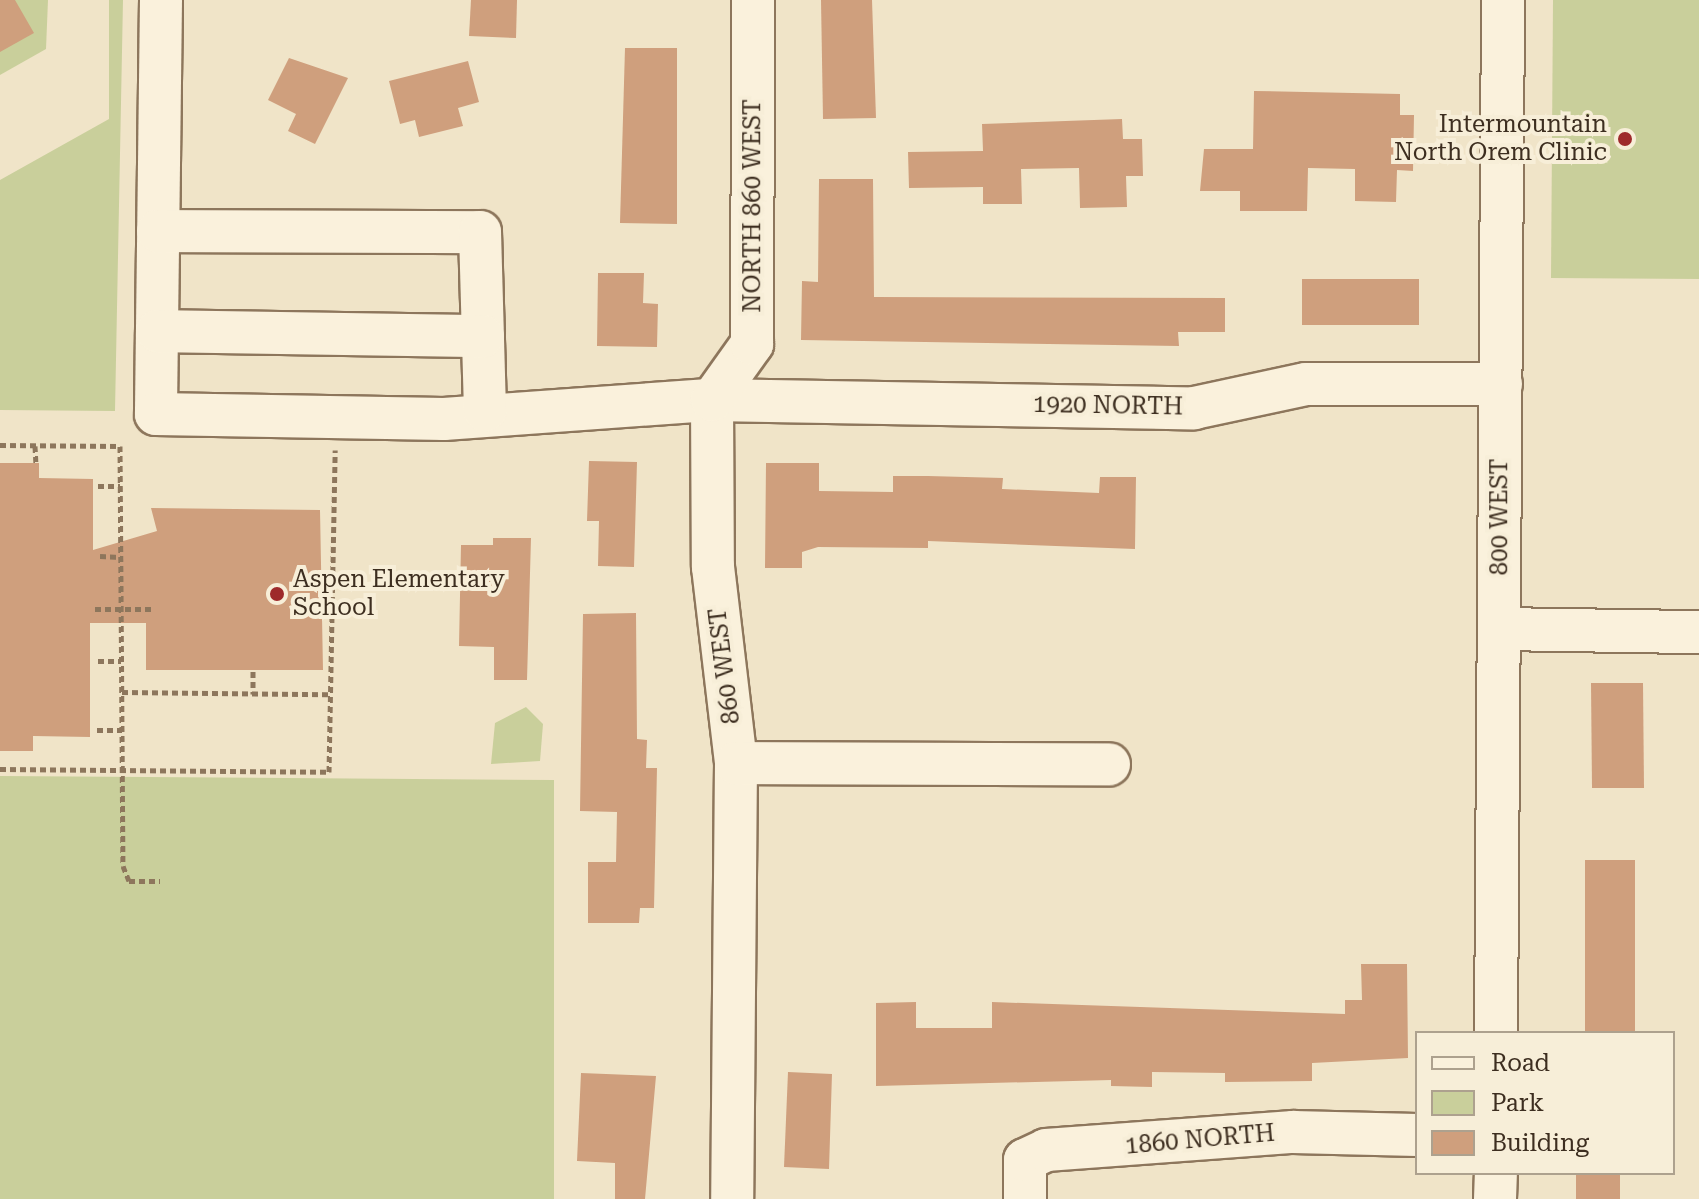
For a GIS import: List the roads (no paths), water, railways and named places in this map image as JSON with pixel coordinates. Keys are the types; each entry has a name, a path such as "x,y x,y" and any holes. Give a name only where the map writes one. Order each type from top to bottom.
{"street":[{"path":"161,0 157,331 483,336"},
{"name":"NORTH 860 WEST","path":"712,400 752,344 753,0"},
{"name":"800 WEST","path":"1496,1031 1503,0"},
{"path":"158,231 480,232 485,411"},
{"name":"1920 NORTH","path":"157,331 156,414 444,419 485,411 712,400 1194,408 1306,384 1501,384"},
{"name":"860 WEST","path":"712,400 713,567 736,763 732,1184"},
{"path":"1499,629 1699,632"},
{"path":"736,763 1109,764"},
{"name":"1860 NORTH","path":"1025,1199 1025,1160 1046,1150 1293,1132 1415,1135"},
{"path":"1495,1199 1496,1175"}],"place":[{"name":"Intermountain North Orem Clinic","path":"1625,139"},
{"name":"Aspen Elementary School","path":"277,594"}]}
